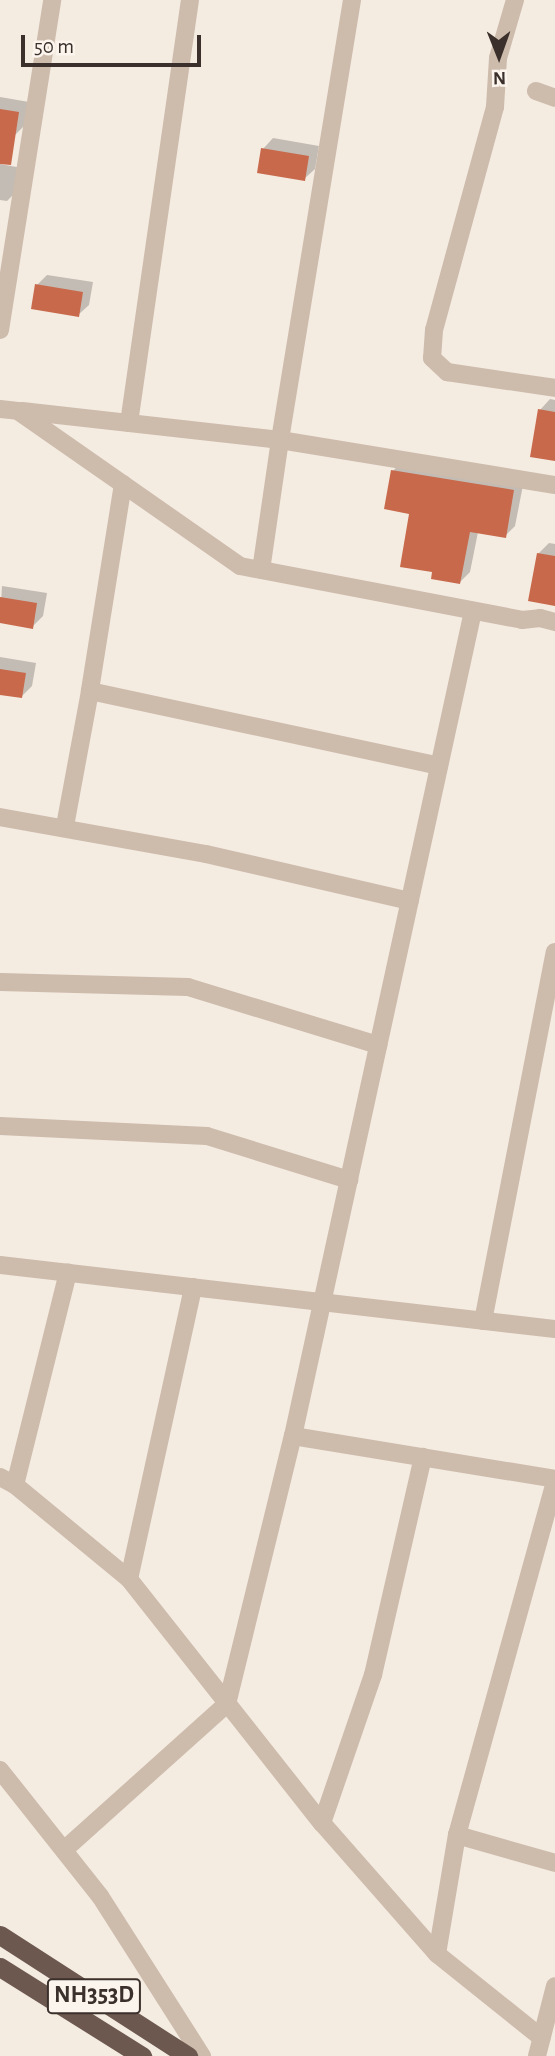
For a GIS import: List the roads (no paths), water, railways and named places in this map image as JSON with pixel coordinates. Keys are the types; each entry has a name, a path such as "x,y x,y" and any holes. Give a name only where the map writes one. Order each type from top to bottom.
{"highway":[{"name":"NH353D","path":"0,1935 164,2050 188,2056"},
{"name":"NH353D","path":"0,1967 142,2056"}],"street":[{"path":"0,330 52,0"},
{"path":"129,423 190,0"},
{"path":"261,570 352,0"},
{"path":"515,0 498,58 495,107 434,330 432,358 447,372 555,388"},
{"path":"536,91 555,99"},
{"path":"9,410 281,440 555,485"},
{"path":"9,410 240,566 522,620 540,618 555,622"},
{"path":"65,826 90,691 122,484"},
{"path":"64,1850 227,1704 293,1436 473,611"},
{"path":"90,691 439,766"},
{"path":"0,817 65,826 206,854 410,901"},
{"path":"483,1321 555,952"},
{"path":"0,982 188,987 378,1045"},
{"path":"0,1126 206,1136 349,1180"},
{"path":"0,1265 555,1329"},
{"path":"68,1273 7,1481 129,1579 322,1822 437,1954 542,2038"},
{"path":"129,1579 193,1287"},
{"path":"293,1436 555,1480 457,1835 437,1954"},
{"path":"322,1822 373,1675 424,1457"},
{"path":"0,1770 100,1896 202,2056"},
{"path":"457,1835 555,1863"},
{"path":"537,2056 555,1986"}]}
